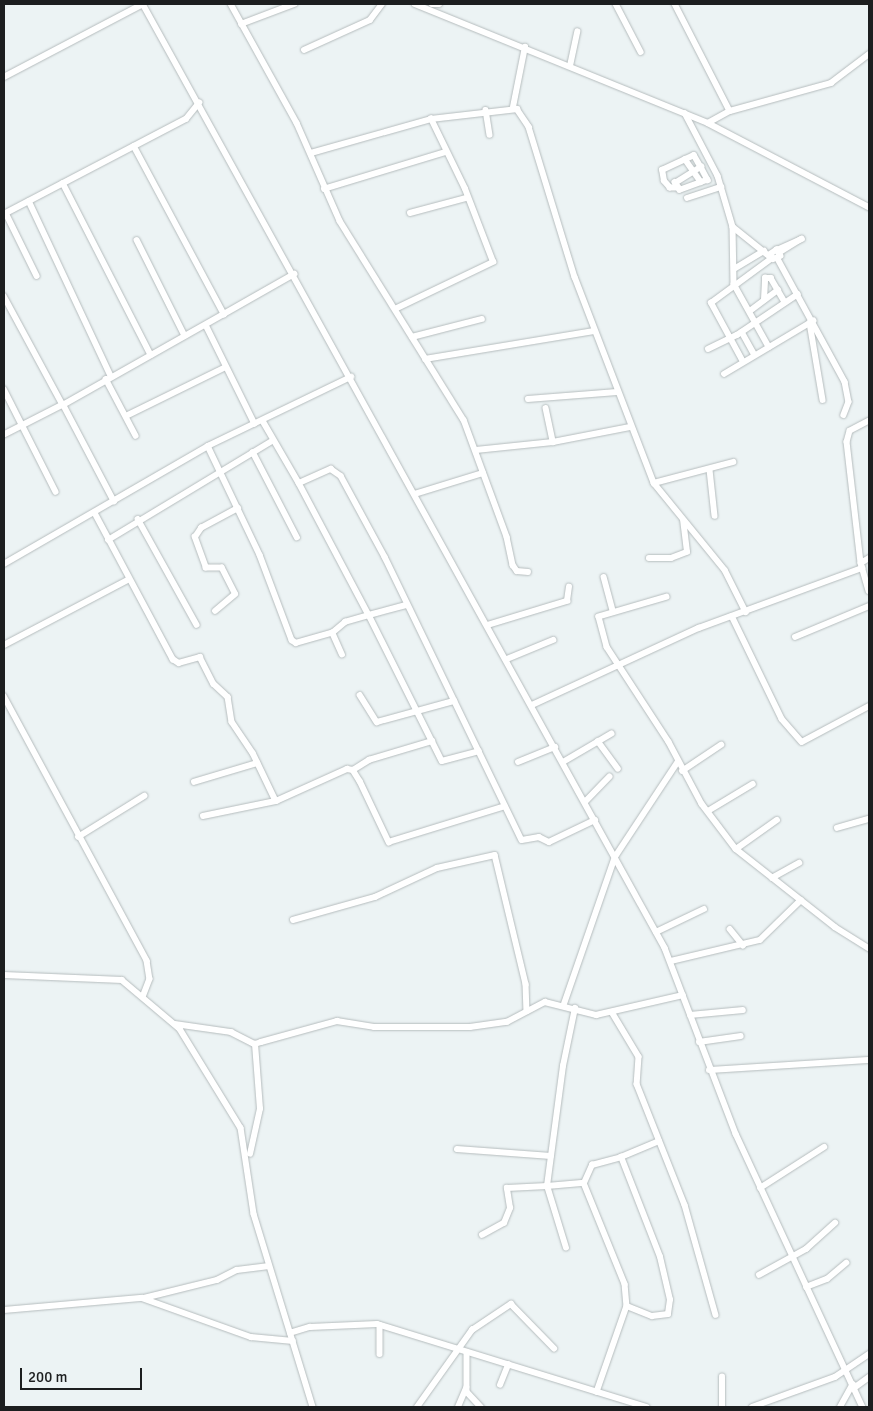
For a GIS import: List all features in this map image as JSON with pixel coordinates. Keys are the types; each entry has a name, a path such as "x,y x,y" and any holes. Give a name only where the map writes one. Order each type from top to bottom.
{"street":[{"path":"4,77 143,4 564,762 671,961 709,1070 760,1188 854,1386 862,1407"},
{"path":"231,4 311,153 324,190 425,359 464,420 508,537 512,565 517,571 528,572"},
{"path":"242,24 294,4"},
{"path":"304,50 370,20 382,4"},
{"path":"415,4 432,6 708,123 869,207"},
{"path":"432,6 439,4"},
{"path":"616,4 641,52"},
{"path":"675,4 730,111"},
{"path":"570,66 577,32"},
{"path":"525,47 513,107 529,127 594,331 630,427 654,483 682,521 724,570 746,612"},
{"path":"708,123 730,111 831,83 869,54"},
{"path":"37,276 5,214 186,119 199,104"},
{"path":"311,153 430,120 513,107"},
{"path":"486,110 490,134"},
{"path":"685,113 721,188 733,227 734,284 769,347"},
{"path":"395,309 493,262 446,152 430,120"},
{"path":"134,146 224,314"},
{"path":"324,190 446,152"},
{"path":"694,155 701,167 703,182 670,188 660,173 694,155"},
{"path":"685,159 709,190"},
{"path":"677,188 675,183 701,167"},
{"path":"63,183 151,355"},
{"path":"687,198 721,188"},
{"path":"410,213 466,198"},
{"path":"29,201 136,436"},
{"path":"733,227 764,252 776,255 845,382 849,402 844,415"},
{"path":"137,240 186,336"},
{"path":"743,362 710,306 734,284 776,255 803,241"},
{"path":"734,269 764,252"},
{"path":"758,269 765,278 764,300"},
{"path":"4,435 63,405 109,377 206,326 294,274"},
{"path":"765,278 770,277 785,302"},
{"path":"750,311 778,290"},
{"path":"708,348 742,332 755,321 798,294"},
{"path":"4,296 114,502"},
{"path":"412,337 482,320"},
{"path":"724,374 811,322"},
{"path":"811,322 823,400"},
{"path":"206,326 255,424"},
{"path":"425,359 594,331"},
{"path":"742,332 755,355"},
{"path":"126,416 226,367"},
{"path":"4,564 208,446 351,377"},
{"path":"4,389 56,492"},
{"path":"528,399 617,392"},
{"path":"546,408 553,442"},
{"path":"263,421 272,441 298,483 369,616 442,761 479,751"},
{"path":"869,421 850,431 846,442 861,566 869,591"},
{"path":"476,450 553,442 630,427"},
{"path":"108,540 138,519 272,441"},
{"path":"208,446 238,508 294,642 332,633 345,622 407,605"},
{"path":"253,452 297,537"},
{"path":"654,483 710,470 733,462"},
{"path":"298,483 331,469 338,472 407,605 523,842 539,837 550,842 595,820"},
{"path":"710,470 715,516"},
{"path":"415,494 483,473"},
{"path":"215,611 235,594 222,568 206,568 195,537 201,528 238,508"},
{"path":"95,513 128,580 172,659 179,663 200,657 214,684 228,697 232,722 257,763 276,801"},
{"path":"138,519 197,625"},
{"path":"649,558 671,558 687,552 682,521"},
{"path":"532,705 620,664 732,616 861,566 869,558"},
{"path":"604,577 613,610"},
{"path":"4,645 128,580"},
{"path":"488,625 567,601 569,587"},
{"path":"667,597 613,610 598,620 607,647 620,664 669,742 676,763 708,812 736,849 801,900 869,948"},
{"path":"795,637 869,606"},
{"path":"732,616 777,711 802,742 869,706"},
{"path":"332,633 342,656"},
{"path":"507,659 553,640"},
{"path":"360,695 377,722 417,713 454,701"},
{"path":"4,696 78,837 147,961 150,979 143,997"},
{"path":"564,762 611,734"},
{"path":"598,741 618,769"},
{"path":"203,816 276,801 353,770 369,760 432,742"},
{"path":"682,771 721,745"},
{"path":"518,762 555,747"},
{"path":"194,782 257,763"},
{"path":"564,1004 616,857 676,763"},
{"path":"353,770 390,842 505,806"},
{"path":"585,802 609,777"},
{"path":"708,812 753,784"},
{"path":"78,837 144,796"},
{"path":"837,828 869,819"},
{"path":"736,849 777,820"},
{"path":"293,920 375,897 437,868 495,855 526,984 527,1011"},
{"path":"772,878 799,864"},
{"path":"671,961 743,945 768,934 801,900"},
{"path":"656,932 704,909"},
{"path":"730,929 743,945"},
{"path":"4,975 122,980 175,1024 241,1128 269,1266 313,1407"},
{"path":"175,1024 231,1032 255,1044 337,1022 374,1027 470,1026 507,1022 545,1002 564,1004 596,1015 683,995"},
{"path":"566,1248 547,1186 575,1008"},
{"path":"690,1015 743,1010"},
{"path":"612,1012 639,1058 637,1084 685,1205 716,1315"},
{"path":"699,1042 741,1036"},
{"path":"248,1168 260,1109 255,1044"},
{"path":"709,1070 869,1060"},
{"path":"597,1392 626,1306 625,1284 584,1183 592,1165 621,1157 659,1141"},
{"path":"760,1188 824,1148"},
{"path":"457,1149 551,1156"},
{"path":"621,1157 660,1257 670,1300 668,1314 662,1317 626,1306"},
{"path":"482,1235 504,1223 510,1208 507,1188 584,1183"},
{"path":"758,1275 792,1256 835,1223"},
{"path":"806,1287 827,1279 846,1263"},
{"path":"4,1310 142,1298 217,1280 237,1270 269,1266"},
{"path":"142,1298 251,1337 293,1341"},
{"path":"417,1407 458,1349 481,1321 511,1304 554,1348"},
{"path":"290,1334 310,1327 380,1325 508,1366 647,1407"},
{"path":"380,1325 380,1354"},
{"path":"458,1407 467,1386 467,1352"},
{"path":"752,1407 834,1377 869,1354"},
{"path":"500,1385 508,1366"},
{"path":"722,1377 722,1407"},
{"path":"840,1407 854,1386 868,1379"},
{"path":"467,1386 480,1407"}]}
